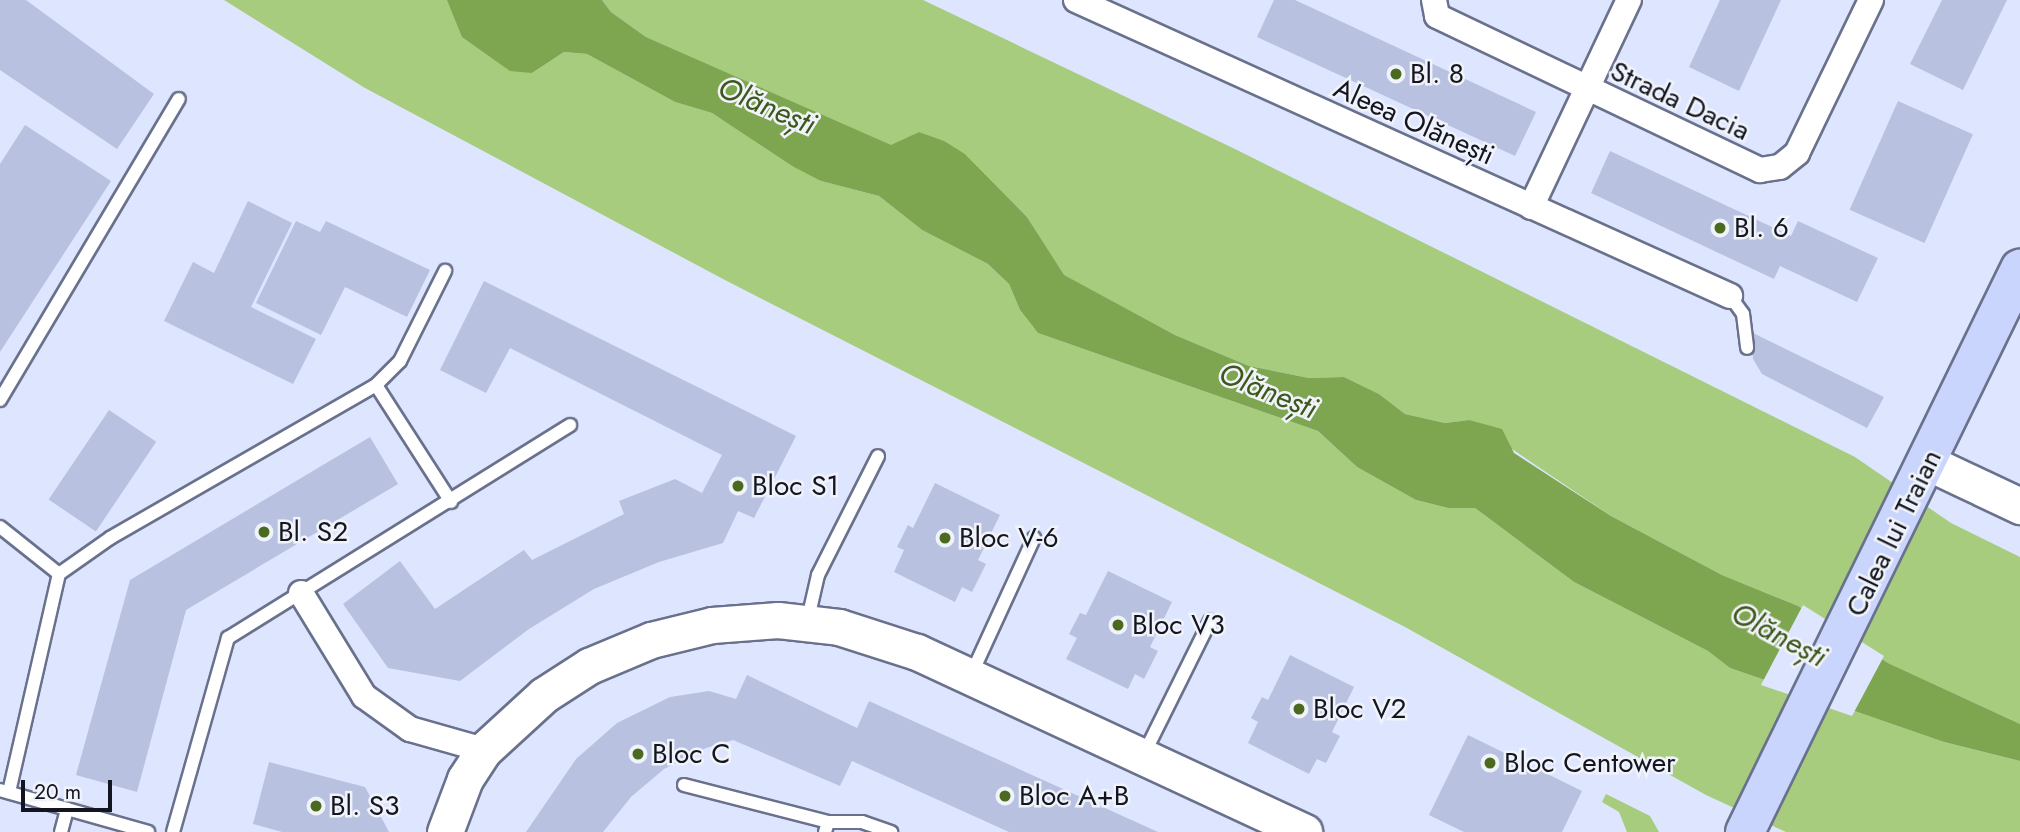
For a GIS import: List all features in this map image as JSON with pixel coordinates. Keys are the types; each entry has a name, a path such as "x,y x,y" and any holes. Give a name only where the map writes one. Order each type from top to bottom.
{"main road":[{"name":"Calea lui Traian","path":"1745,832 1929,463 2020,269"}],"street":[{"name":"Aleea Olănești","path":"1076,0 1730,296"},
{"name":"Strada Dacia","path":"1434,0 1437,16 1732,161 1760,170 1780,167 1797,153 1871,0"},
{"path":"1531,207 1629,0"},
{"path":"1929,463 2020,506"},
{"path":"301,593 364,696 410,729 484,750"},
{"path":"445,832 465,779 484,750 544,695 589,666 651,640 712,625 778,620 878,638 970,677 1304,832"}],"lane":[{"path":"0,400 179,99"},
{"path":"148,832 5,791 59,574 110,538 376,384 400,360 445,271"},
{"path":"1730,296 1743,314 1746,348"},
{"path":"376,384 451,502"},
{"path":"173,832 228,638 451,502 570,425"},
{"path":"807,624 818,575 878,456"},
{"path":"0,527 59,574"},
{"path":"970,677 1034,538"},
{"path":"1143,757 1210,621"},
{"path":"684,785 827,827 862,822 891,832"},
{"path":"61,832 67,809"}],"shaded area":[{"path":"224,0 447,0 532,73 564,52 587,54 675,102 712,113 821,181 879,196 922,230 988,264 1009,284 1020,310 1038,333 1318,431 1357,467 1416,500 1448,508 1475,508 1574,582 1708,651 1730,668 1944,742 2020,761 2020,832 1786,832 1706,795 1405,627 723,279 365,88"},
{"path":"602,0 923,0 1235,149 1855,457 1951,523 2020,557 2020,724 1888,663 1798,606 1722,575 1611,516 1469,420 1445,423 1405,414 1379,394 1344,377 1309,378 1249,366 1175,335 1063,275 1027,217 965,154 919,132 891,146 646,37 611,12"},
{"path":"1606,794 1650,816 1659,832 1627,832 1619,812 1602,802"}],"water":[{"name":"Olănești","path":"447,0 602,0 611,12 646,37 891,145 919,132 944,141 965,154 1027,217 1064,275 1175,335 1249,366 1309,378 1344,377 1379,394 1405,414 1445,423 1469,420 1502,429 1514,453 1611,516 1722,575 1798,606 1888,663 2020,724 2020,761 1944,742 1730,668 1708,651 1574,582 1475,508 1448,508 1416,500 1357,467 1318,431 1038,333 1020,310 1009,284 988,264 922,230 879,196 821,181 794,167 712,113 675,102 587,54 564,52 532,73 510,71 462,37"}],"pier":[{"path":"1803,605 1884,656 1852,716 1761,685"}],"building":[{"path":"0,0 26,0 154,94 117,149 0,70"},
{"name":"Bl. 8","path":"1274,0 1295,0 1536,112 1515,156 1257,37"},
{"path":"1720,0 1781,0 1739,91 1689,67"},
{"path":"1942,0 2007,0 1963,90 1910,64"},
{"path":"1898,101 1973,134 1925,243 1850,210"},
{"path":"25,125 111,181 0,352 0,164"},
{"name":"Bl. 6","path":"1610,151 1791,236 1798,221 1878,258 1857,302 1780,266 1774,279 1591,193"},
{"path":"248,201 292,223 251,307 316,339 293,384 164,321 193,262 214,273"},
{"path":"296,221 320,232 326,221 430,270 407,317 345,287 321,335 256,303"},
{"name":"Bloc S1","path":"484,281 796,436 754,518 738,511 723,543 659,562 594,589 529,629 460,681 388,668 343,604 400,561 435,609 524,550 532,560 624,514 619,501 675,479 702,493 722,455 510,348 486,393 440,370"},
{"path":"1751,332 1884,397 1867,428 1762,374 1753,359"},
{"path":"109,410 156,442 96,531 49,500"},
{"path":"370,437 398,484 186,610 137,792 76,775 130,580"},
{"name":"Bloc V-6","path":"935,483 1000,515 978,560 986,564 972,592 962,587 955,602 894,572 904,550 897,547 908,525 913,528"},
{"name":"Bloc V3","path":"1108,571 1172,602 1150,647 1158,651 1144,679 1135,674 1128,689 1066,659 1077,638 1069,634 1080,613 1086,615"},
{"name":"Bloc V2","path":"1290,655 1354,687 1332,732 1340,736 1326,763 1317,759 1309,774 1248,743 1258,722 1251,718 1262,697 1268,700"},
{"path":"747,675 857,728 869,701 1158,832 1009,832 852,761 840,786 733,740 706,748 664,769 631,797 603,832 526,832 576,759 617,723 670,697 709,691 736,699"},
{"name":"Bloc Centower","path":"1468,735 1582,791 1562,832 1464,832 1429,815"},
{"name":"Bl. S3","path":"269,762 365,787 389,832 282,832 253,824"}],"place":[{"name":"Bl. 8","path":"1396,74"},
{"name":"Bl. 6","path":"1720,228"},
{"name":"Bloc S1","path":"738,486"},
{"name":"Bl. S2","path":"264,532"},
{"name":"Bloc V-6","path":"945,538"},
{"name":"Bloc V3","path":"1118,625"},
{"name":"Bloc V2","path":"1299,709"},
{"name":"Bloc C","path":"638,754"},
{"name":"Bloc Centower","path":"1490,763"},
{"name":"Bloc A+B","path":"1005,796"},
{"name":"Bl. S3","path":"316,806"}]}
